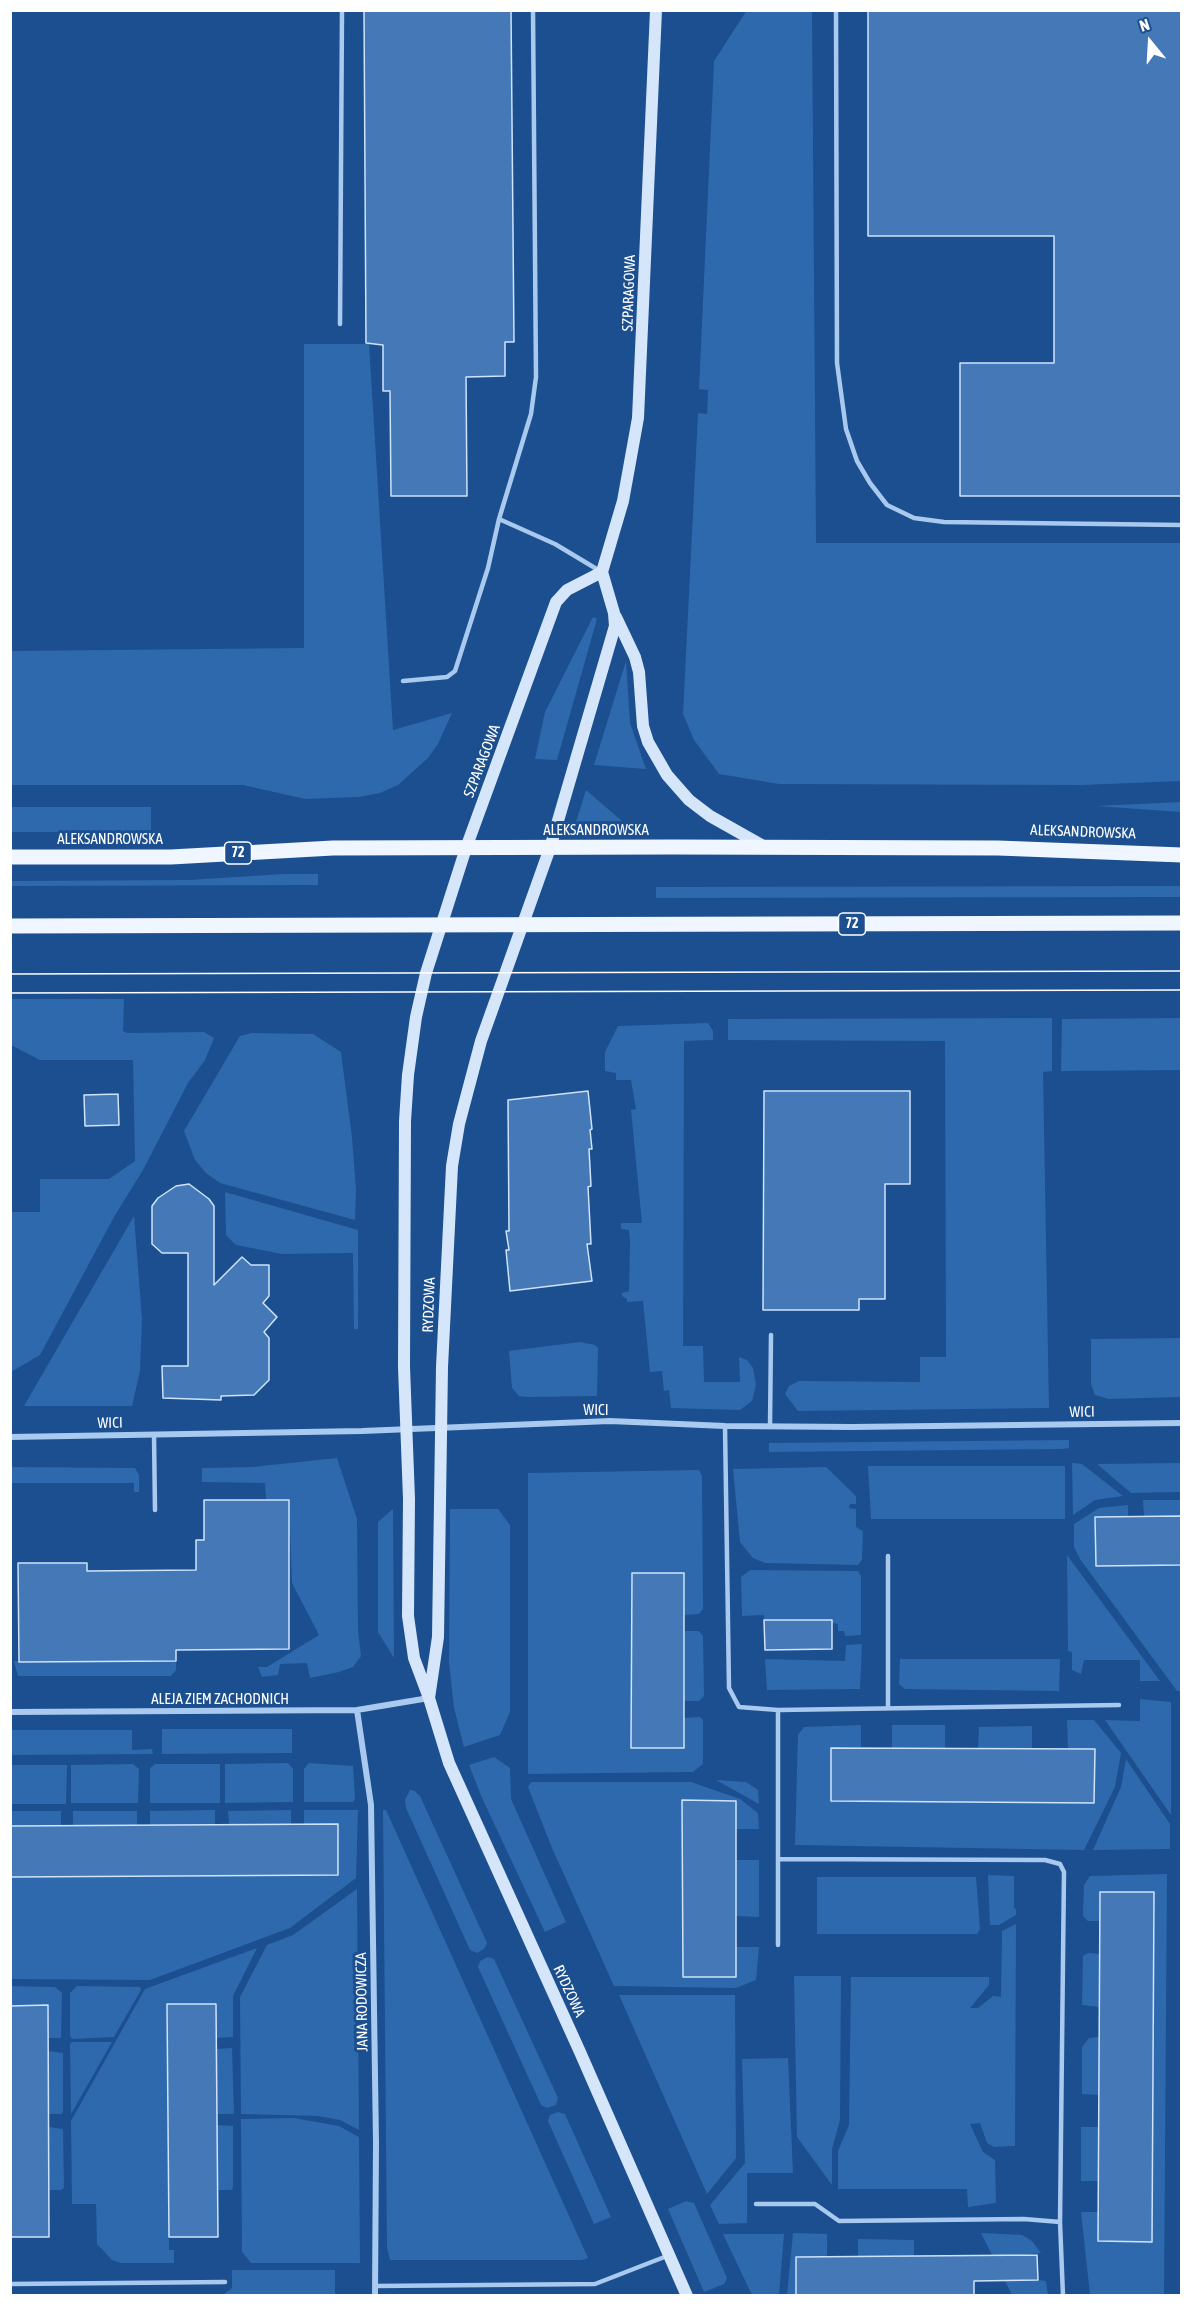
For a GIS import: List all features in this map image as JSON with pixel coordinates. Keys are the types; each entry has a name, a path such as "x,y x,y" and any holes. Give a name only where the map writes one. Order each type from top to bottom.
{"main road":[{"name":"ALEKSANDROWSKA","path":"10,857 171,857 333,848 766,847 1077,849 1182,855"},
{"name":"72","path":"10,926 1182,923"}],"street":[{"name":"SZPARAGOWA","path":"441,924 466,848 556,602 567,590 602,572 623,501 638,418 656,10"},
{"path":"602,572 614,613 635,657 643,726 648,742 667,775 689,800 710,816 766,847"},
{"path":"550,848 615,626 614,613"},
{"name":"RYDZOWA","path":"429,1698 438,1638 441,1426 452,1166 473,1067 550,848"},
{"name":"RYDZOWA","path":"441,924 420,1000 408,1075 404,1350 409,1498 408,1616 414,1658 455,1778 580,2052 687,2295"},
{"name":"WICI","path":"10,1437 610,1421 725,1426 1182,1423"},
{"name":"ALEJA ZIEM ZACHODNICH","path":"10,1712 357,1710 429,1698"},
{"name":"JANA RODOWICZA","path":"357,1710 371,1805 376,2143 375,2295"}],"lane":[{"path":"340,324 342,10"},
{"path":"403,681 447,677 455,670 488,568 499,519 531,414 536,377 533,10"},
{"path":"836,10 837,363 846,429 857,460 870,483 887,505 914,518 944,522 1182,525"},
{"path":"499,519 555,544 602,572"},
{"path":"770,1426 771,1335"},
{"path":"725,1426 729,1688 738,1707 778,1710 1119,1705"},
{"path":"154,1434 155,1510"},
{"path":"888,1556 888,1708"},
{"path":"778,1710 778,1945"},
{"path":"779,1859 1045,1860 1060,1864 1064,1872 1060,2222 1063,2295"},
{"path":"756,2204 815,2204 839,2221 1024,2219 1060,2222"},
{"path":"375,2286 595,2284 670,2255"},
{"path":"10,2284 225,2282"}],"shaded area":[{"path":"747,10 812,11 816,543 1181,543 1181,781 1081,785 779,784 719,774 694,740 683,714 698,413 707,414 708,390 699,389 714,61"},
{"path":"304,344 369,344 393,730 452,713 438,744 428,758 398,785 380,793 359,797 305,799 243,785 11,785 11,651 304,648"},
{"path":"593,617 597,619 557,760 535,759 545,712"},
{"path":"626,661 630,723 646,769 594,765"},
{"path":"586,790 622,821 576,822"},
{"path":"1181,802 1181,812 1096,806"},
{"path":"11,807 151,807 151,832 11,832"},
{"path":"318,874 318,885 10,886 11,881 189,880"},
{"path":"1181,886 1181,897 656,898 656,887"},
{"path":"10,999 124,999 123,1031 127,1033 204,1032 214,1038 205,1060 188,1083 143,1170 114,1217 40,1355 11,1372 11,1212 40,1212 40,1179 109,1179 135,1161 133,1060 40,1060 11,1045"},
{"path":"1052,1018 1052,1071 1043,1072 1049,1408 798,1411 785,1394 789,1386 799,1381 920,1382 920,1357 946,1357 945,1041 728,1040 728,1019"},
{"path":"1181,1018 1181,1070 1061,1071 1062,1019"},
{"path":"708,1023 713,1031 713,1040 684,1041 683,1346 703,1346 704,1382 740,1382 739,1357 747,1360 753,1368 756,1385 752,1401 740,1410 671,1408 669,1390 664,1391 662,1371 650,1372 643,1301 627,1302 627,1299 622,1296 622,1293 629,1291 630,1243 629,1230 621,1229 621,1223 642,1223 631,1110 636,1109 631,1080 616,1080 616,1073 605,1071 605,1052 618,1026"},
{"path":"252,1033 313,1034 341,1052 352,1137 356,1189 355,1220 220,1183 206,1173 195,1160 184,1131 240,1036"},
{"path":"225,1192 358,1230 358,1329 354,1329 353,1253 282,1254 236,1245 226,1235"},
{"path":"134,1216 142,1319 140,1371 132,1406 24,1406"},
{"path":"1181,1338 1181,1397 1109,1399 1095,1395 1091,1384 1091,1339"},
{"path":"580,1342 595,1345 598,1348 597,1396 528,1397 519,1396 512,1388 509,1351"},
{"path":"1069,1440 1069,1448 1062,1449 769,1452 769,1443"},
{"path":"337,1458 357,1519 358,1631 361,1656 353,1667 339,1672 310,1678 307,1663 280,1664 278,1675 262,1677 258,1667 267,1667 319,1635 292,1583 289,1500 266,1500 265,1483 202,1482 202,1468 252,1467"},
{"path":"1072,1463 1082,1464 1123,1496 1095,1500 1073,1515"},
{"path":"1181,1463 1181,1492 1131,1493 1097,1464"},
{"path":"868,1466 1065,1466 1065,1519 871,1519"},
{"path":"11,1467 135,1468 139,1475 139,1492 134,1492 134,1483 12,1483 11,1505"},
{"path":"826,1467 856,1496 856,1504 850,1504 849,1508 856,1509 856,1527 863,1531 862,1560 858,1565 765,1563 753,1558 740,1542 733,1469"},
{"path":"699,1470 702,1476 703,1609 699,1614 684,1615 684,1573 632,1573 631,1748 683,1748 684,1718 700,1717 703,1720 703,1764 693,1772 528,1774 528,1473"},
{"path":"1143,1500 1181,1500 1181,1516 1144,1517"},
{"path":"1128,1505 1128,1517 1095,1517 1096,1566 1181,1565 1181,1691 1177,1691 1080,1559 1074,1547 1074,1524 1099,1508"},
{"path":"393,1509 394,1658 378,1632 378,1522"},
{"path":"450,1509 498,1509 510,1525 510,1712 500,1735 464,1747 454,1708 449,1662"},
{"path":"1067,1555 1160,1681 1140,1681 1140,1660 1084,1660 1081,1674 1072,1670 1072,1652 1068,1651"},
{"path":"750,1570 858,1571 861,1576 861,1635 845,1636 844,1631 838,1631 838,1624 832,1623 831,1620 764,1620 764,1615 742,1616 741,1577"},
{"path":"684,1631 699,1631 703,1636 704,1696 699,1701 684,1701"},
{"path":"862,1644 860,1689 767,1690 765,1659 845,1661 846,1645"},
{"path":"900,1659 1060,1659 1059,1691 905,1689 899,1684"},
{"path":"14,1661 176,1661 176,1670 171,1676 18,1676"},
{"path":"1140,1699 1171,1702 1171,1815 1105,1720 1140,1721"},
{"path":"1067,1720 1094,1720 1121,1753 1115,1787 1084,1850 795,1845 798,1735 804,1727 861,1725 861,1747 831,1748 831,1801 1094,1803 1094,1749 1068,1749"},
{"path":"892,1725 945,1725 945,1748 892,1748"},
{"path":"1032,1726 1032,1748 978,1748 979,1727"},
{"path":"162,1729 292,1729 292,1753 162,1754"},
{"path":"10,1730 132,1730 132,1750 152,1749 153,1754 11,1755"},
{"path":"494,1757 510,1768 511,1799 566,1922 545,1932 482,1798 469,1765"},
{"path":"1126,1759 1170,1824 1170,1849 1093,1850 1121,1787"},
{"path":"288,1763 293,1769 293,1802 225,1803 225,1764"},
{"path":"309,1763 353,1766 355,1799 353,1802 304,1802 304,1769"},
{"path":"133,1764 139,1769 138,1803 71,1803 71,1765"},
{"path":"155,1764 220,1764 220,1803 150,1803 150,1768"},
{"path":"10,1765 67,1765 66,1804 11,1804"},
{"path":"716,1780 746,1782 758,1790 759,1804"},
{"path":"531,1782 691,1782 740,1799 758,1813 759,1829 735,1829 735,1801 682,1801 683,1977 736,1977 736,1947 759,1947 756,1980 736,1988 614,1986 552,1848 528,1787"},
{"path":"410,1790 420,1796 487,1943 484,1949 477,1953 470,1950 406,1808 405,1800"},
{"path":"215,1810 215,1825 150,1825 150,1811"},
{"path":"291,1810 291,1824 229,1824 228,1811"},
{"path":"304,1810 358,1810 356,1878 290,1928 150,1980 11,1979 11,1877 338,1874 338,1824 304,1824"},
{"path":"383,1810 386,1810 588,2258 582,2260 390,2260 387,2247"},
{"path":"11,1811 61,1811 61,1825 11,1826"},
{"path":"73,1811 137,1811 137,1825 73,1825"},
{"path":"736,1860 759,1860 759,1917 736,1916"},
{"path":"1167,1874 1164,2295 1090,2295 1081,2212 1098,2212 1099,2241 1152,2241 1154,1892 1100,1892 1100,1921 1088,1921 1083,1916 1084,1885 1090,1876"},
{"path":"988,1875 1014,1876 1016,1915 999,1925 990,1925"},
{"path":"817,1877 976,1877 980,1929 977,1934 817,1934"},
{"path":"357,1889 359,2130 340,2120 318,2116 241,2114 240,1997 267,1945 293,1935"},
{"path":"1016,1924 1015,2146 994,2147 987,2143 980,2123 970,2124 983,2152 995,2160 996,2203 968,2207 967,2189 838,2189 838,2151 849,2125 851,1977 989,1977 989,1985 970,2008 978,2008 993,1996 1001,1997 1002,1931"},
{"path":"257,1948 233,1996 233,2037 216,2038 216,2004 167,2005 169,2250 174,2250 174,2263 121,2263 112,2260 97,2244 96,2204 72,2204 71,2121 145,1989"},
{"path":"1088,1953 1100,1954 1099,2007 1082,2005 1083,1956"},
{"path":"488,1957 494,1959 558,2098 556,2105 547,2108 541,2105 478,1967 480,1961"},
{"path":"794,1976 841,1976 840,2120 832,2149 832,2185 797,2137"},
{"path":"10,1986 55,1987 62,1993 61,2038 48,2038 47,2005 11,2006"},
{"path":"77,1986 140,1987 141,1990 114,2037 72,2039 70,2036 70,1993"},
{"path":"619,1995 735,1995 736,2158 707,2194"},
{"path":"1099,2037 1099,2095 1082,2094 1082,2047 1089,2038"},
{"path":"72,2042 112,2042 71,2114 70,2044"},
{"path":"232,2048 234,2114 217,2114 216,2049"},
{"path":"48,2051 63,2053 63,2112 61,2114 49,2114"},
{"path":"788,2058 793,2173 747,2173 747,2223 719,2224 710,2205 745,2163 742,2059"},
{"path":"558,2112 565,2114 611,2217 594,2224 548,2121 550,2115"},
{"path":"294,2118 339,2126 359,2137 360,2263 251,2263 242,2252 241,2119"},
{"path":"217,2125 233,2126 233,2188 231,2190 217,2190"},
{"path":"49,2127 63,2129 64,2188 61,2190 49,2190"},
{"path":"1081,2127 1099,2127 1099,2181 1081,2181"},
{"path":"686,2201 694,2203 727,2278 724,2284 704,2292 668,2209"},
{"path":"793,2233 827,2234 827,2257 796,2257 796,2295 787,2295"},
{"path":"981,2233 1022,2235 1032,2241 1041,2253 1012,2256 1038,2280 1046,2281 1048,2295 1012,2295"},
{"path":"723,2234 784,2234 779,2295 752,2295"},
{"path":"858,2239 914,2240 914,2257 858,2257"},
{"path":"232,2270 335,2270 335,2295 223,2295 232,2288"}],"building":[{"path":"364,10 511,10 514,342 505,342 505,376 466,377 467,496 391,496 390,391 383,391 383,345 366,343"},
{"path":"868,10 1182,10 1182,496 960,496 960,363 1054,363 1054,236 868,236"},
{"path":"588,1091 592,1149 589,1149 591,1186 588,1187 591,1244 587,1244 592,1281 510,1291 506,1250 509,1250 506,1231 509,1231 508,1100"},
{"path":"764,1091 910,1091 910,1184 885,1184 885,1299 859,1299 859,1310 763,1310"},
{"path":"118,1094 119,1125 85,1126 84,1095"},
{"path":"189,1184 209,1199 214,1206 214,1285 242,1257 251,1265 269,1265 269,1296 263,1303 277,1317 264,1332 269,1338 269,1380 254,1395 221,1396 221,1400 163,1398 162,1366 188,1366 188,1253 162,1253 152,1244 152,1206 158,1198 176,1186"},
{"path":"204,1500 289,1500 289,1649 176,1650 176,1661 19,1662 18,1563 87,1563 87,1571 196,1570 196,1540 204,1540"},
{"path":"1182,1516 1182,1565 1096,1566 1095,1517"},
{"path":"632,1573 684,1573 684,1748 631,1748"},
{"path":"764,1620 832,1620 832,1649 765,1650"},
{"path":"831,1748 1095,1749 1094,1803 831,1801"},
{"path":"682,1800 736,1801 736,1977 683,1977"},
{"path":"338,1824 338,1875 10,1877 10,1826"},
{"path":"1100,1892 1154,1892 1152,2242 1098,2241"},
{"path":"167,2004 216,2004 218,2237 169,2237"},
{"path":"48,2005 49,2237 10,2237 10,2006"},
{"path":"1037,2255 1038,2280 974,2281 974,2295 796,2295 796,2257"}],"tram line":[{"path":"10,974 1182,971"},
{"path":"10,993 1182,990"}]}
